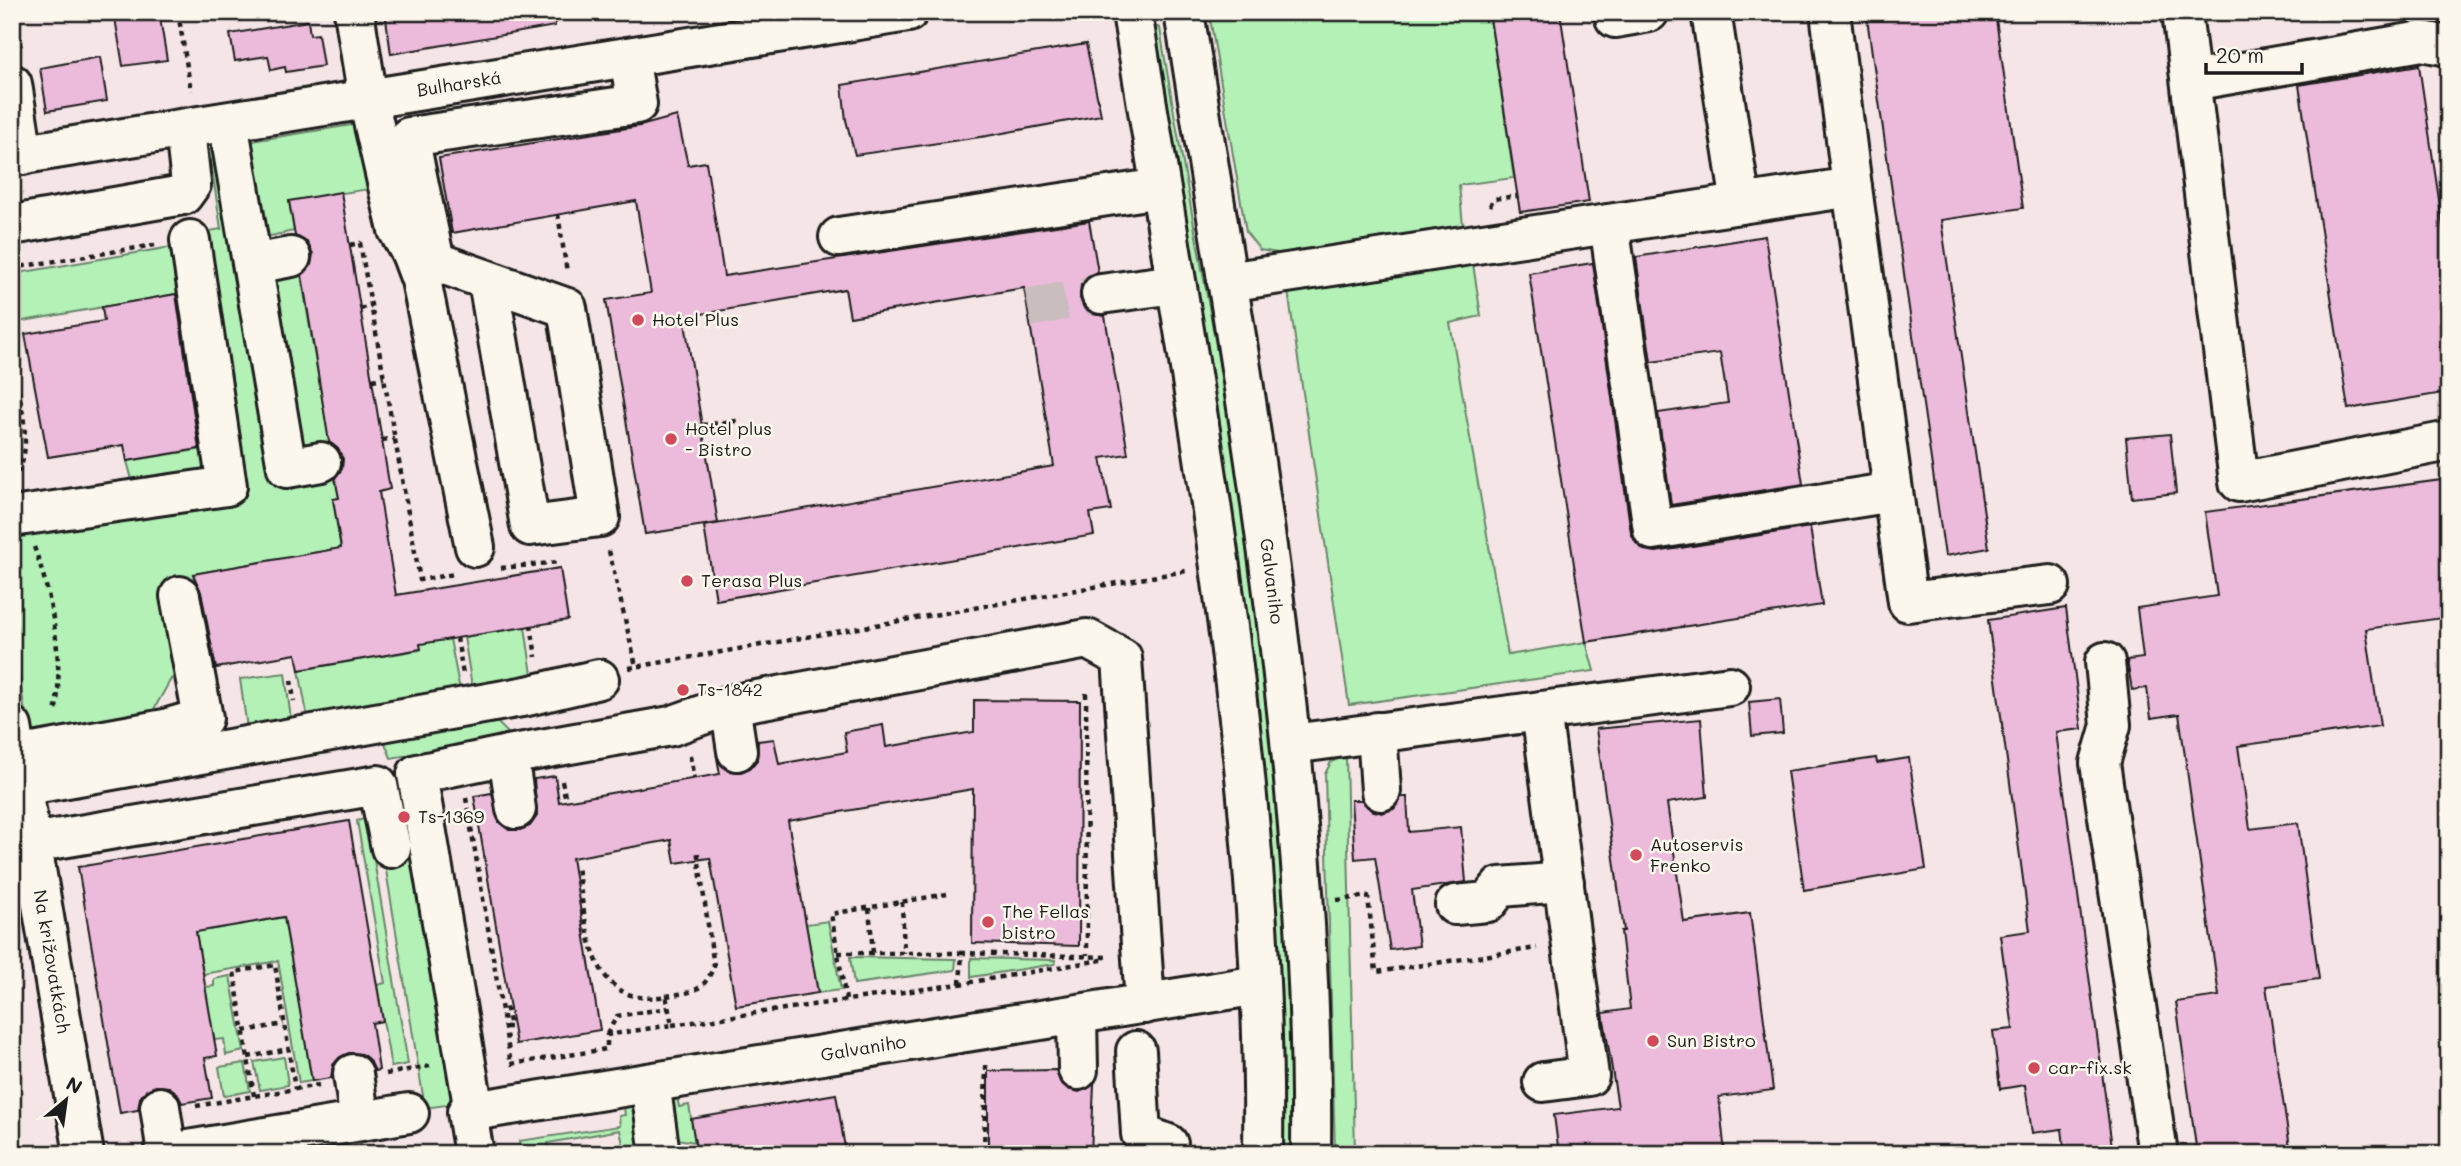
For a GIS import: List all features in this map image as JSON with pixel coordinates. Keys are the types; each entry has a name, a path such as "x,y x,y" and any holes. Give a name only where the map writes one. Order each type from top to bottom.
{"street":[{"path":"354,12 368,99 398,230 423,258 488,281 567,309 600,517 530,526 488,281"},
{"name":"Bulharská","path":"18,156 908,12"},
{"path":"1132,12 1219,566 1244,771 1259,985 1263,1154"},
{"name":"Galvaniho","path":"1184,12 1266,540 1292,744 1308,965 1311,1154"},
{"path":"1711,12 1741,204"},
{"path":"1830,12 1908,602 2050,585"},
{"path":"2182,12 2239,482 2449,441"},
{"path":"2190,81 2422,41 2449,46"},
{"path":"464,561 421,279 423,258 410,137 637,104 629,57"},
{"path":"12,84 18,156"},
{"path":"12,225 183,195 191,184 203,126"},
{"path":"203,126 253,264 287,468 321,462"},
{"path":"1227,282 1852,187"},
{"path":"839,237 1160,188"},
{"path":"1609,223 1653,530 1893,492"},
{"path":"17,516 227,486 190,240"},
{"path":"253,264 291,257"},
{"path":"1101,294 1175,284"},
{"path":"17,757 165,729 203,718 180,596"},
{"path":"474,1154 470,1111 417,774 458,763 671,726 730,705 1087,639 1122,658 1145,1003"},
{"path":"2105,662 2111,725 2100,763 2158,1154"},
{"path":"17,757 527,696 599,679"},
{"path":"1292,744 1730,686"},
{"path":"730,705 737,751"},
{"path":"1541,711 1589,1076 1543,1082"},
{"path":"1377,732 1381,791"},
{"path":"508,755 516,809"},
{"name":"Na križovatkách","path":"17,757 84,1154"},
{"path":"32,843 378,785 391,848"},
{"path":"1455,905 1488,902 1500,887 1564,883"},
{"name":"Galvaniho","path":"470,1111 1259,985"},
{"path":"1077,1014 1078,1070"},
{"path":"1136,1051 1141,1134 1168,1144 1168,1154"},
{"path":"354,1077 360,1121"},
{"path":"650,1083 660,1154"},
{"path":"160,1109 166,1154 231,1148 409,1113"}],"path":[{"path":"178,12 203,126"},
{"path":"558,214 569,286 567,309"},
{"path":"12,268 190,240"},
{"path":"349,245 360,243"},
{"path":"360,309 371,306"},
{"path":"12,370 24,427 24,460 12,478"},
{"path":"372,380 384,378"},
{"path":"702,425 737,421"},
{"path":"382,440 394,438"},
{"path":"17,516 40,563 54,637 60,689 54,718 55,749"},
{"path":"600,517 636,666"},
{"path":"456,585 464,561"},
{"path":"524,565 526,573"},
{"path":"599,679 636,666 1219,566"},
{"path":"1086,694 1087,955"},
{"path":"689,753 694,779"},
{"path":"458,763 511,1064 607,1049 607,1035 617,1016 668,1008"},
{"path":"561,775 566,801"},
{"path":"577,867 591,942 603,977 631,998 645,1000 697,991 709,980 715,966 697,849"},
{"path":"846,1000 831,914 947,894"},
{"path":"1325,901 1368,896 1376,972 1572,943"},
{"path":"902,902 905,953"},
{"path":"869,908 873,953"},
{"path":"607,1035 960,984 1117,957 838,953"},
{"path":"960,984 962,953"},
{"path":"254,1096 234,972 275,965 295,1089"},
{"path":"666,996 672,1025"},
{"path":"505,1027 510,1027 506,1007 510,1007"},
{"path":"244,1031 285,1024"},
{"path":"248,1057 289,1049"},
{"path":"986,1065 984,1152 1032,1154"},
{"path":"160,1109 430,1066"},
{"path":"411,1154 424,1152"}],"green space":[{"path":"1209,12 1489,12 1514,178 1459,185 1463,225 1283,254 1260,250 1246,232"},
{"path":"1152,25 1160,28 1242,495 1263,636 1285,857 1292,1006 1294,1154 1280,1154 1275,951 1263,760 1239,568"},
{"path":"370,122 383,187 289,201 294,231 256,239 240,143"},
{"path":"227,146 294,458 262,283 301,275 339,498 333,500 341,548 193,574 196,591 182,670 171,679 149,718 29,738 12,630 12,535 141,513 127,461 204,449 198,352 187,354 177,294 12,323 12,274 177,246 182,236 221,229 209,150"},
{"path":"1473,264 1481,316 1450,323 1508,655 1586,642 1594,671 1349,705 1288,291"},
{"path":"525,627 534,688 474,699 464,637"},
{"path":"450,639 462,701 309,725 299,670 420,650 420,644"},
{"path":"285,673 292,727 248,735 240,679"},
{"path":"490,715 513,738 391,758 380,731"},
{"path":"1346,755 1355,1154 1335,1154 1325,774 1331,762"},
{"path":"367,818 408,1064 391,1067 377,985 385,983 357,821"},
{"path":"416,831 461,1103 425,1108 384,858"},
{"path":"284,917 312,1081 299,1083 278,961 203,974 196,932"},
{"path":"828,921 841,990 818,993 806,924"},
{"path":"850,957 956,959 955,970 854,984"},
{"path":"971,958 1055,960 1055,964 971,977"},
{"path":"230,976 244,1051 226,1055 224,1039 214,1040 205,987 214,986 214,979"},
{"path":"284,1057 288,1085 260,1090 254,1062"},
{"path":"245,1063 250,1091 224,1096 219,1067"},
{"path":"675,1085 679,1107 689,1105 695,1142 677,1139 668,1091"},
{"path":"622,1093 634,1097 640,1146 625,1154 620,1130 548,1143 549,1154 521,1154 519,1141 620,1126 619,1116 625,1115"}],"building":[{"path":"114,12 159,12 167,60 123,66"},
{"path":"385,12 554,12 555,26 391,54"},
{"path":"1489,12 1560,12 1589,202 1520,212"},
{"path":"1866,12 1995,12 2023,208 1941,220 1989,548 1945,556"},
{"path":"308,21 310,35 318,34 323,66 286,72 285,67 271,70 268,56 235,61 230,34"},
{"path":"1086,44 1101,115 987,136 855,155 846,120 842,85"},
{"path":"100,57 107,101 47,111 40,68"},
{"path":"2419,65 2449,267 2449,392 2348,409 2299,85"},
{"path":"677,116 688,165 706,162 724,276 1089,221 1098,272 1088,276 1081,285 1080,298 1084,308 1092,314 1105,316 1128,454 1101,458 1111,510 1090,513 1094,535 716,600 704,526 1054,466 1024,288 850,317 845,289 684,317 718,523 645,534 606,300 651,293 636,201 452,233 439,158 640,126"},
{"path":"341,192 390,489 379,492 396,595 560,568 568,620 420,644 421,649 299,670 296,654 216,668 201,592 193,574 341,548 333,499 339,498 335,478 342,469 343,459 338,449 329,442 302,275 311,265 313,254 307,242 295,236 289,201"},
{"path":"1765,236 1803,484 1671,505 1658,413 1728,403 1720,353 1651,362 1636,257"},
{"path":"1593,263 1631,533 1636,543 1644,550 1656,552 1810,527 1822,605 1586,642 1529,273"},
{"path":"176,294 199,449 127,461 124,445 48,457 25,334 104,321 102,307"},
{"path":"2170,434 2176,493 2132,498 2126,438"},
{"path":"2449,479 2449,617 2366,629 2380,726 2238,746 2250,829 2298,823 2319,979 2266,986 2291,1154 2197,1154 2176,1002 2219,996 2179,714 2151,718 2147,688 2132,690 2127,660 2143,658 2137,608 2217,596 2205,512"},
{"path":"2066,608 2082,729 2056,732 2113,1154 2065,1154 2062,1129 2032,1133 2025,1085 2000,1089 1993,1031 2013,1029 2000,935 2030,931 1988,620"},
{"path":"1780,699 1783,733 1752,736 1749,702"},
{"path":"974,700 1080,701 1079,946 972,943 973,789 788,821 818,993 736,1006 710,858 675,863 671,840 572,858 600,1030 516,1044 474,796 492,793 499,822 509,830 520,830 530,826 537,816 534,779 555,776 559,802 720,774 717,758 728,771 741,772 750,768 757,760 758,741 774,739 779,764 847,752 844,732 883,725 886,747 974,732"},
{"path":"1701,719 1707,797 1667,803 1684,922 1750,913 1773,1090 1719,1097 1725,1154 1559,1154 1554,1115 1618,1107 1603,1013 1630,1009 1621,931 1624,931 1596,729"},
{"path":"1876,758 1877,763 1909,758 1926,869 1804,890 1787,771"},
{"path":"1401,797 1407,797 1409,832 1461,827 1466,882 1412,890 1419,946 1390,950 1375,857 1355,859 1351,800 1362,800 1371,810 1382,813 1394,809"},
{"path":"349,821 383,1021 372,1023 379,1070 375,1071 370,1061 362,1054 349,1053 340,1057 333,1065 331,1078 312,1081 284,917 196,932 217,1056 205,1058 212,1098 182,1103 177,1093 169,1087 156,1086 146,1090 140,1098 138,1110 120,1113 78,867"},
{"path":"1056,1070 1060,1082 1068,1089 1079,1092 1094,1084 1091,1154 1040,1154 1040,1147 988,1147 988,1071"},
{"path":"836,1094 846,1154 697,1154 691,1119"}],"tunnel":[{"path":"1028,308 1101,294"}],"place":[{"name":"Hotel Plus","path":"638,320"},
{"name":"Hotel plus - Bistro","path":"671,439"},
{"name":"Terasa Plus","path":"687,581"},
{"name":"Ts-1842","path":"683,690"},
{"name":"Ts-1369","path":"404,817"},
{"name":"Autoservis Frenko","path":"1636,855"},
{"name":"The Fellas bistro","path":"988,922"},
{"name":"Sun Bistro","path":"1653,1041"},
{"name":"car-fix.sk","path":"2034,1068"}]}
